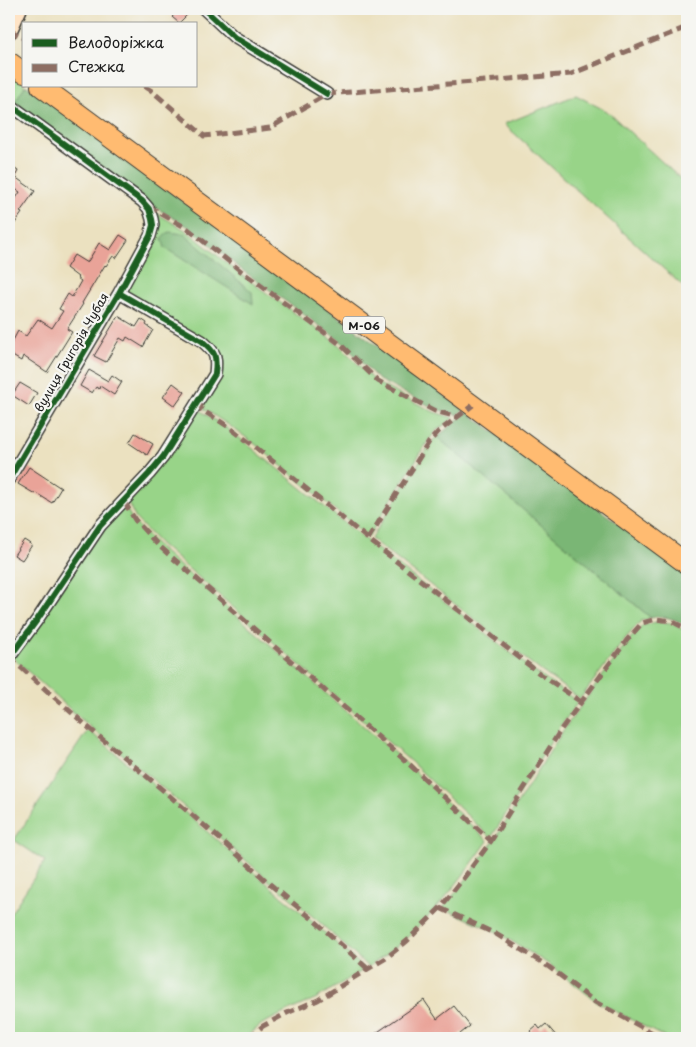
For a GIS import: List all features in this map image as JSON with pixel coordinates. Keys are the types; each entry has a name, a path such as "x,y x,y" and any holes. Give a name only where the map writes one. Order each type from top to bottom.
{"highway":[{"path":"9,62 22,72"},
{"name":"М-06","path":"44,88 687,564"}],"main road":[{"path":"9,31 19,9"}],"street":[{"path":"204,9 234,37 328,94"},
{"name":"вулиця Григорія Чубая","path":"9,479 119,292 150,236 153,225 149,209 142,201 10,105"},
{"path":"9,658 100,526 163,457 214,374 217,360 212,350 202,341 119,292"}],"green space":[{"path":"9,72 22,82 22,88 24,88 14,103 9,100"},
{"path":"24,88 31,88 464,410 458,415 436,409 379,380 342,342 242,270 189,227 149,204 14,103"},
{"path":"576,95 608,112 685,183 687,181 687,290 504,124"},
{"path":"153,211 187,231 239,273 339,345 377,383 434,412 454,418 437,430 428,441 368,537 255,444 204,409 200,401 216,375 214,348 122,292 153,237"},
{"path":"169,232 184,234 252,292 253,304 165,248 162,238"},
{"path":"198,405 201,411 228,429 367,541 538,674 578,702 560,727 491,838 410,761 159,543 136,519 127,501"},
{"path":"467,412 687,574 687,626 665,617 651,618 437,437"},
{"path":"437,436 651,618 641,621 625,639 580,699 371,539"},
{"path":"124,504 133,521 157,546 407,764 488,841 449,894 419,926 403,941 368,967 317,920 90,727 12,657 102,527"},
{"path":"656,622 671,623 687,632 687,1038 666,1038 596,1001 550,965 497,932 443,908 493,842 564,729 628,641 643,625"},
{"path":"88,730 314,923 365,969 317,998 262,1024 245,1038 9,1038 9,916 45,861 14,840"}],"building":[{"path":"180,9 193,9 180,22 172,17"},
{"path":"9,165 18,171 15,177 35,191 9,232 9,209 20,192 9,185"},
{"path":"120,235 128,240 116,258 113,256 105,265 67,329 72,332 47,372 23,356 21,361 9,354 9,348 18,331 26,336 38,319 52,328 63,311 59,309 68,294 72,297 81,281 66,268 74,255 87,263 99,243 110,250"},
{"path":"118,316 136,327 141,319 153,330 143,347 127,337 125,341 120,338 106,362 94,356"},
{"path":"89,370 108,381 112,375 122,382 114,395 100,386 99,389 96,387 92,393 80,386"},
{"path":"20,383 37,393 29,406 12,395"},
{"path":"173,383 185,392 175,406 163,397"},
{"path":"135,433 153,444 147,455 129,443"},
{"path":"29,467 61,488 52,503 18,484"},
{"path":"24,540 32,545 22,560 14,555"},
{"path":"424,1000 437,1019 454,1006 470,1026 455,1038 369,1038"},
{"path":"546,1024 558,1038 535,1038 530,1031 537,1025 540,1029"}],"marked path":[{"path":"147,88 204,136 270,128 327,94 571,74 687,27"},
{"path":"9,30 22,37"},
{"path":"148,206 188,229 241,271 340,344 378,381 435,411 458,417"},
{"path":"198,401 202,410 254,446 368,539 539,673 581,702"},
{"path":"368,539 429,442 438,432 473,405"},
{"path":"124,501 135,520 158,545 408,763 491,841"},
{"path":"248,1038 263,1026 318,1000 386,958 407,941 440,908 466,875 491,841 562,728 627,640 642,623 656,619 671,621 687,629"},
{"path":"9,657 368,969"},
{"path":"440,908 496,934 549,967 595,1002 662,1038"}],"cycle path":[{"path":"204,9 234,37 327,94"},
{"path":"9,104 142,201 149,209 153,225 150,236 119,293 9,479"},
{"path":"9,658 100,526 163,457 215,374 216,363 214,355 202,341 119,293"}]}
